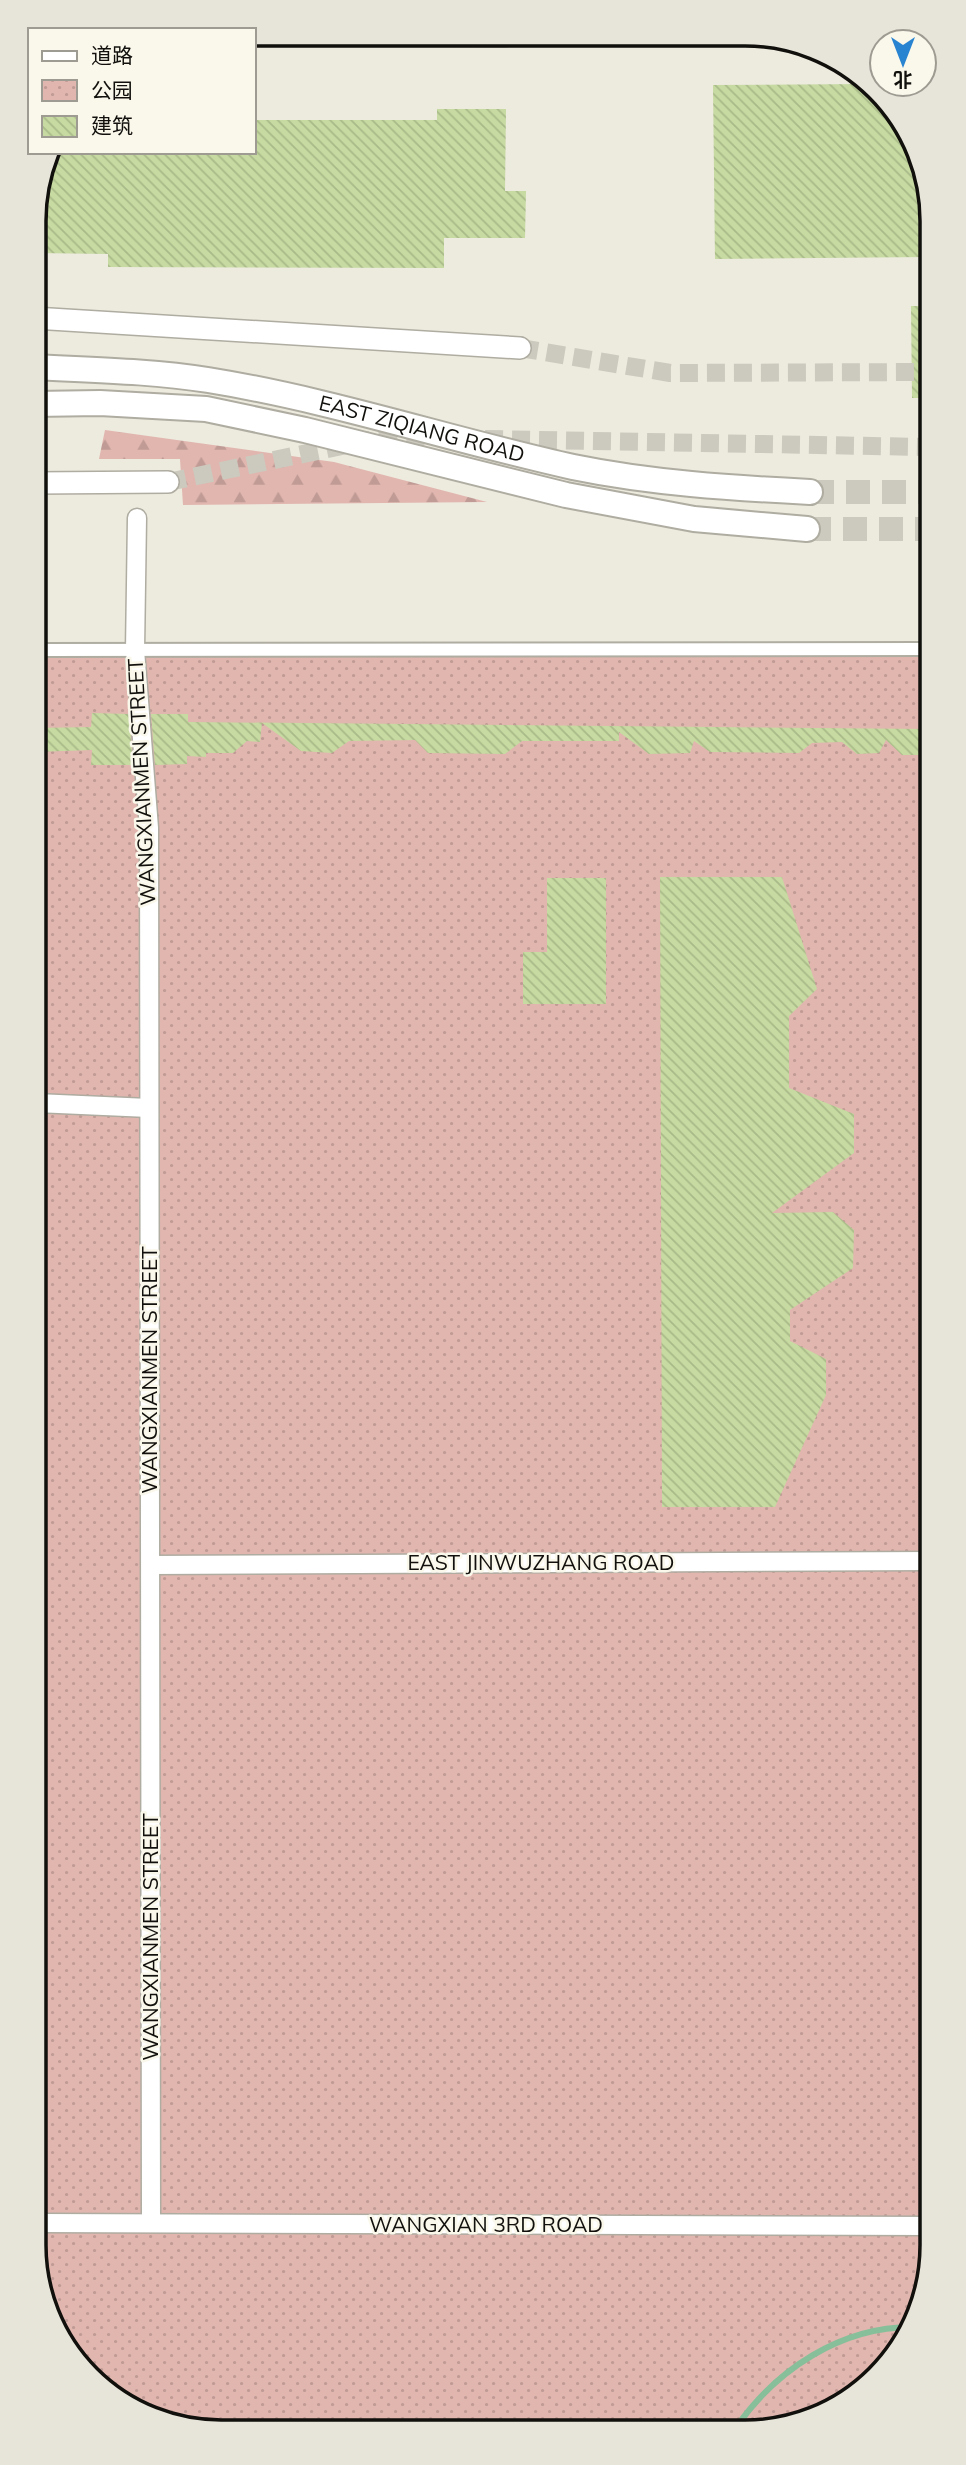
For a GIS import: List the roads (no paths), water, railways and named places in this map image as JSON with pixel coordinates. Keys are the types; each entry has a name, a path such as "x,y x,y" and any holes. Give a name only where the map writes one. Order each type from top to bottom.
{"main road":[{"name":"EAST ZIQIANG ROAD","path":"46,368 207,380 310,400 575,467 700,486 810,492"},
{"name":"EAST ZIQIANG ROAD","path":"46,404 100,403 205,409 305,430 566,495 694,519 807,529"}],"street":[{"path":"46,319 520,348"},
{"path":"46,483 168,482"},
{"name":"WANGXIANMEN STREET","path":"138,518 135,650 149,828 151,2222"},
{"path":"46,650 920,649"},
{"path":"46,1103 149,1108"},
{"name":"EAST JINWUZHANG ROAD","path":"151,1565 920,1561"},
{"name":"WANGXIAN 3RD ROAD","path":"46,2223 920,2226"}],"waterway":[{"path":"742,2420 771,2386 813,2355 860,2334 899,2328"}],"tunnel":[{"path":"520,348 670,373 920,372"},
{"path":"168,482 385,437 426,437"},
{"path":"485,439 920,447"},
{"path":"810,492 920,492"},
{"path":"807,529 920,529"}]}
